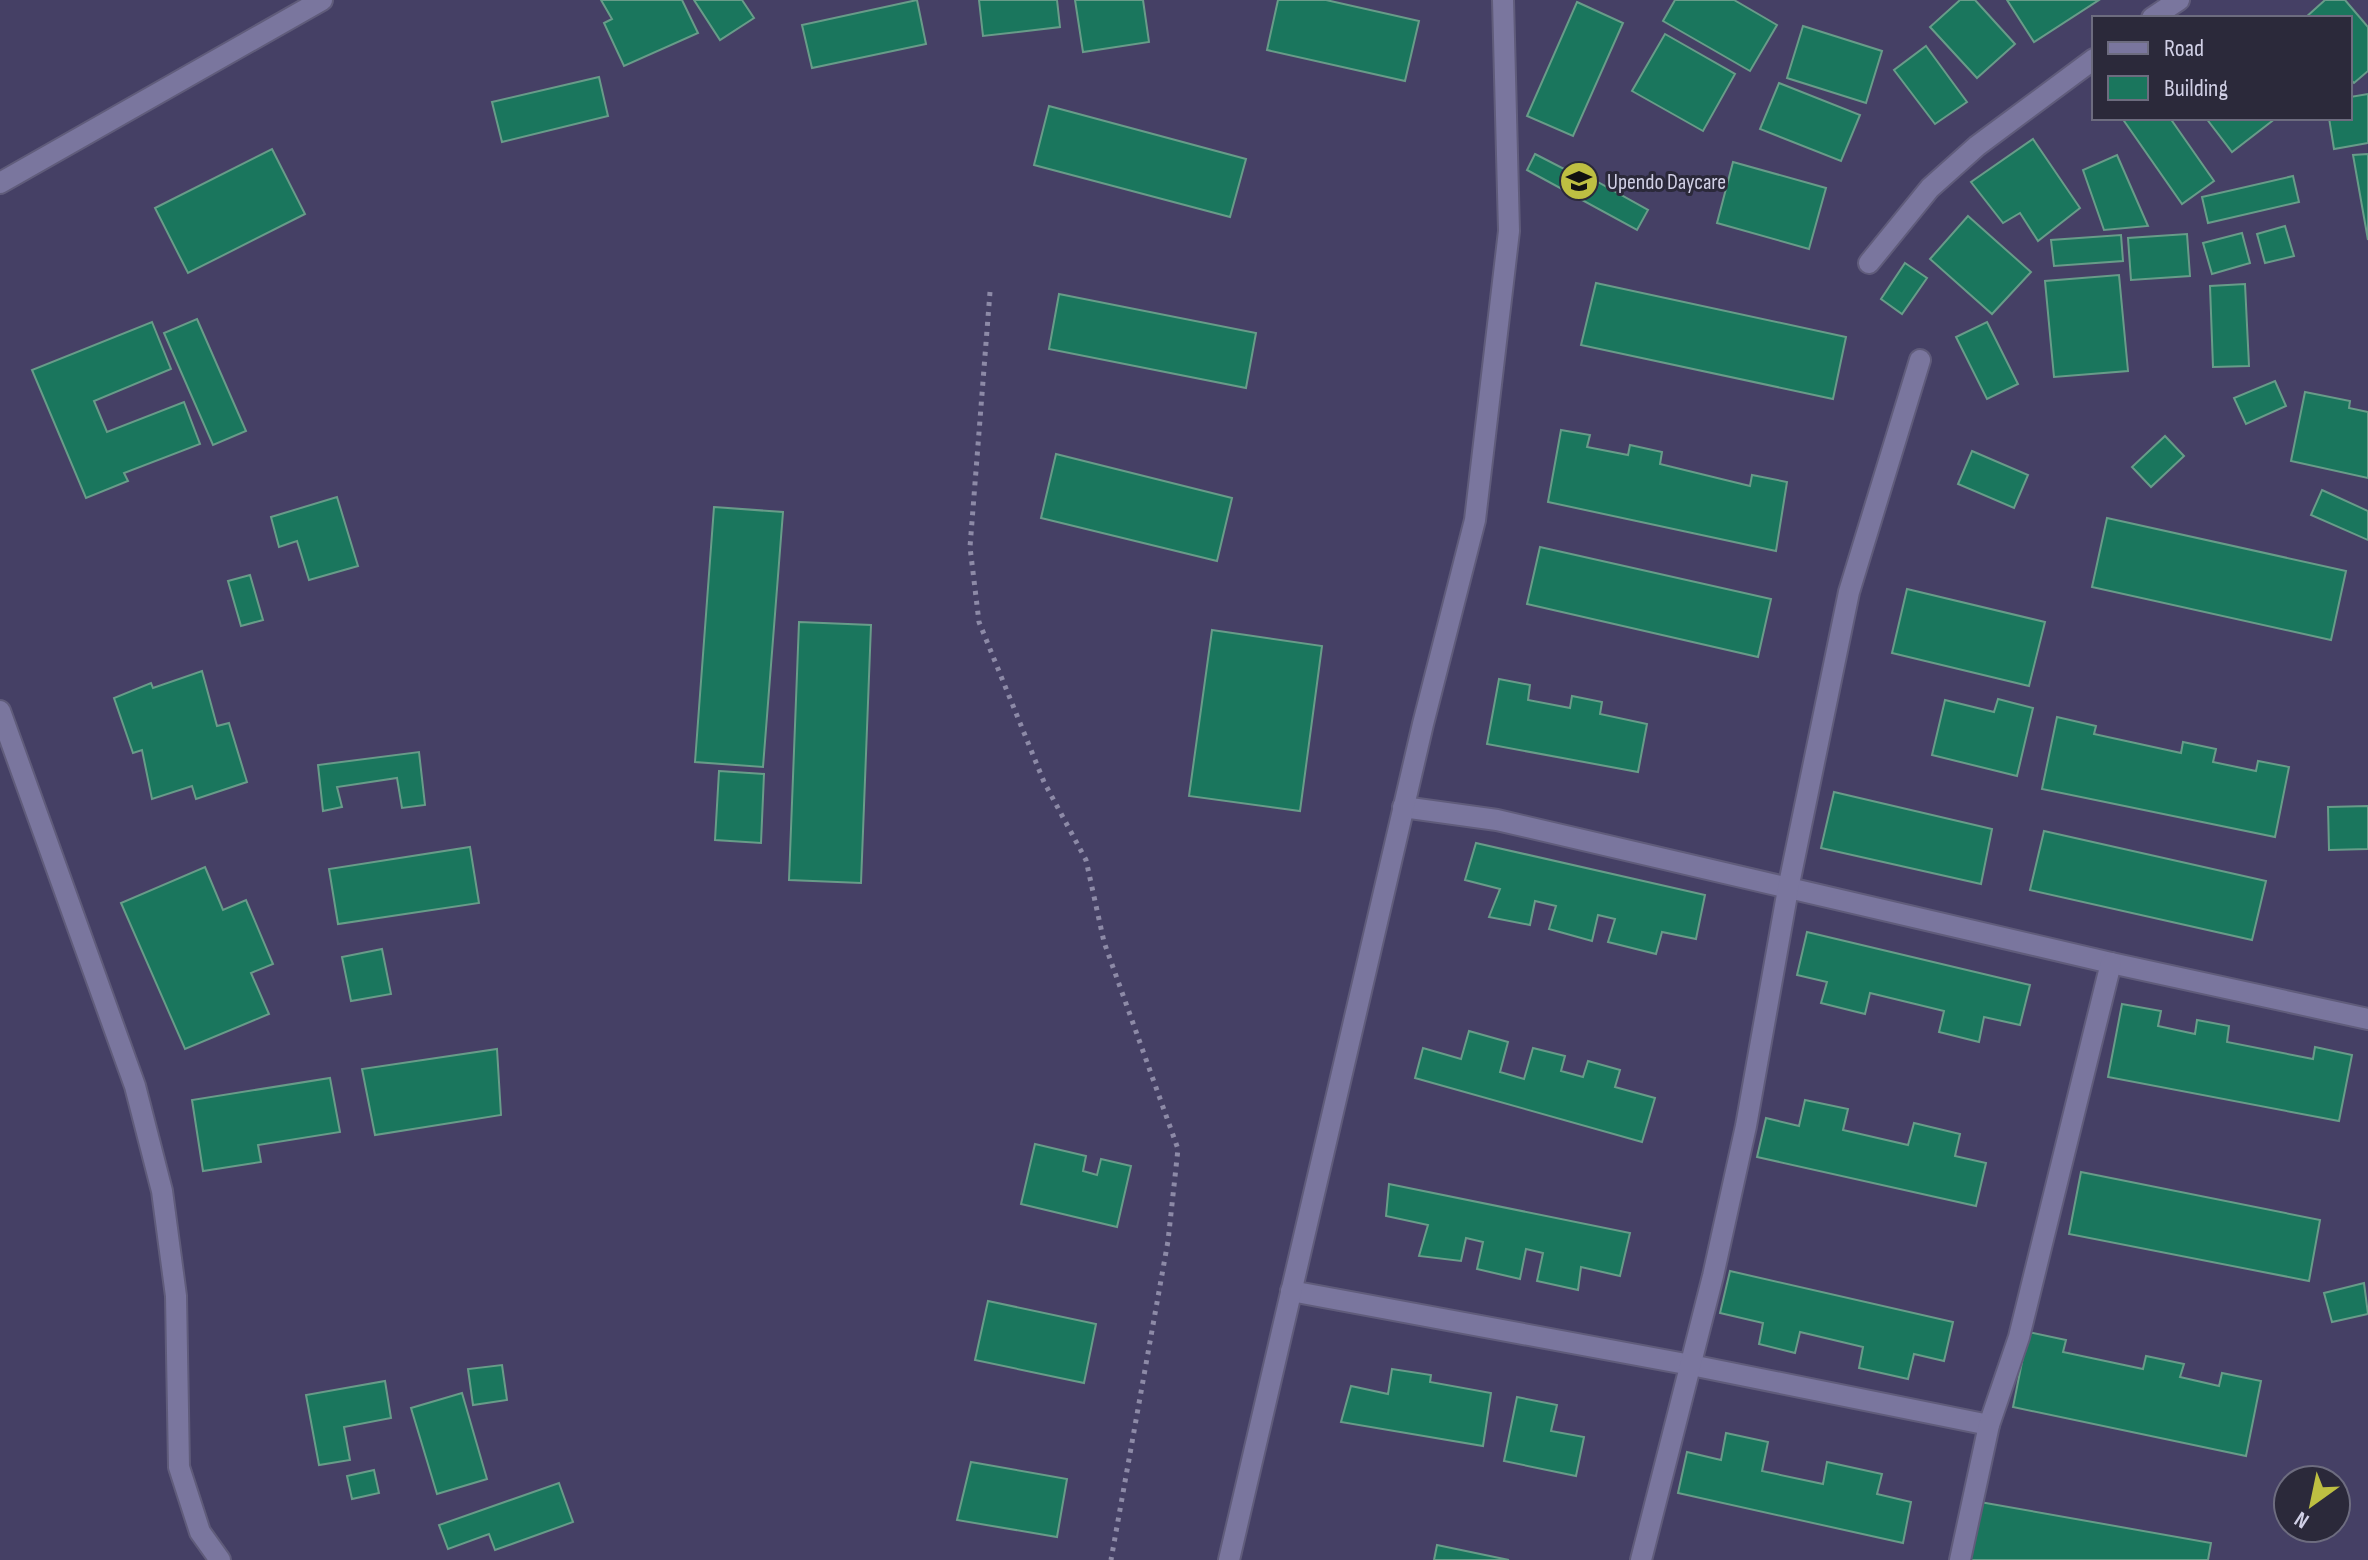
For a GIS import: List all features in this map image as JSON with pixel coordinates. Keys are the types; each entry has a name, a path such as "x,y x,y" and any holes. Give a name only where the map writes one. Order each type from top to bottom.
{"street":[{"path":"0,183 322,0"},
{"path":"1229,1560 1403,807 1475,520 1509,231 1503,0"},
{"path":"2155,16 2179,0"},
{"path":"1869,263 1930,188 1977,146 2092,60"},
{"path":"1641,1560 1691,1365 1746,1126 1788,889 1849,592 1920,360"},
{"path":"0,711 135,1086 162,1191 176,1296 179,1467 200,1532 220,1560"},
{"path":"1403,807 1497,820 2111,963 2368,1019"},
{"path":"1960,1560 1989,1425 2019,1337 2111,963"},
{"path":"1291,1291 1691,1365 1989,1425"}],"path":[{"path":"990,292 970,547 979,622 1044,782 1086,860 1104,942 1178,1149 1168,1241 1111,1560"}],"building":[{"path":"601,0 682,0 698,33 624,66 604,23 612,19"},
{"path":"694,0 742,0 754,18 720,40"},
{"path":"917,0 926,44 812,68 802,25"},
{"path":"979,0 1057,0 1060,27 983,36"},
{"path":"1075,0 1143,0 1149,42 1083,52"},
{"path":"1278,0 1326,0 1419,21 1405,81 1267,50"},
{"path":"1675,0 1734,0 1777,25 1750,71 1663,21"},
{"path":"1960,0 1975,0 2015,44 1977,78 1930,27"},
{"path":"2007,0 2099,0 2034,42"},
{"path":"2325,0 2345,0 2368,27 2368,71 2354,83 2352,81 2352,16 2307,16"},
{"path":"1577,2 1623,23 1573,136 1527,116"},
{"path":"1803,26 1882,51 1866,103 1787,78"},
{"path":"1665,34 1735,74 1703,131 1632,91"},
{"path":"1926,46 1967,102 1935,124 1894,70"},
{"path":"599,77 608,116 502,142 492,102"},
{"path":"1779,83 1860,115 1841,161 1760,129"},
{"path":"2368,94 2368,143 2334,149 2329,120 2352,120 2352,97"},
{"path":"1049,106 1246,159 1230,217 1034,165"},
{"path":"2123,120 2171,120 2214,181 2182,204"},
{"path":"2208,120 2273,120 2232,152"},
{"path":"2033,139 2080,208 2038,241 2020,213 2003,223 1971,182"},
{"path":"272,149 305,214 188,273 155,208"},
{"path":"1535,154 1566,170 1569,166 1648,210 1637,230 1527,170"},
{"path":"2368,154 2368,240 2353,155"},
{"path":"2117,155 2148,226 2104,230 2083,170"},
{"path":"1733,162 1826,188 1809,249 1717,223"},
{"path":"2293,176 2299,202 2208,223 2202,197"},
{"path":"1968,216 2031,272 1992,314 1930,259"},
{"path":"2285,226 2294,256 2265,263 2257,234"},
{"path":"2242,233 2250,263 2212,274 2203,243"},
{"path":"2187,234 2190,276 2131,280 2128,238"},
{"path":"2121,235 2123,261 2054,266 2051,240"},
{"path":"1905,263 1927,278 1902,314 1881,299"},
{"path":"2119,275 2128,371 2054,377 2045,281"},
{"path":"1596,283 1846,337 1833,399 1581,345"},
{"path":"2245,284 2249,366 2213,367 2210,286"},
{"path":"1059,294 1256,333 1246,388 1049,349"},
{"path":"197,319 246,431 213,445 164,333"},
{"path":"152,322 171,369 94,401 107,432 184,402 200,444 124,473 128,481 86,498 32,370"},
{"path":"1987,322 2018,384 1987,399 1956,337"},
{"path":"2275,381 2286,406 2246,424 2234,398"},
{"path":"2305,392 2350,401 2349,408 2368,412 2368,478 2291,461"},
{"path":"1561,430 1590,435 1587,447 1628,455 1630,445 1662,452 1660,464 1750,486 1752,475 1787,482 1776,551 1548,502"},
{"path":"2165,436 2184,456 2151,487 2132,467"},
{"path":"1972,451 2028,475 2014,508 1958,484"},
{"path":"1056,454 1232,498 1217,561 1041,518"},
{"path":"2322,490 2368,511 2368,540 2311,515"},
{"path":"337,497 358,566 309,580 297,541 279,547 271,517"},
{"path":"714,507 783,512 763,767 695,762"},
{"path":"2107,518 2346,571 2331,640 2092,587"},
{"path":"1540,547 1771,599 1758,657 1527,604"},
{"path":"250,575 263,620 241,626 228,581"},
{"path":"1907,589 2045,622 2029,686 1892,653"},
{"path":"799,622 871,625 861,883 789,880"},
{"path":"1212,630 1322,646 1300,811 1189,796"},
{"path":"202,671 217,726 229,723 247,782 196,799 192,786 152,799 142,750 133,753 114,698 151,683 153,688"},
{"path":"1499,679 1530,685 1528,700 1570,708 1572,696 1602,702 1600,714 1647,724 1638,772 1487,744"},
{"path":"1998,699 2033,708 2017,776 1932,755 1945,700 1994,712"},
{"path":"2057,717 2096,726 2094,734 2181,753 2183,742 2216,749 2213,762 2256,771 2258,761 2289,767 2275,837 2042,789"},
{"path":"419,752 425,805 402,808 397,778 337,787 342,807 323,811 318,765"},
{"path":"719,771 764,774 761,843 715,840"},
{"path":"1834,792 1992,829 1981,884 1821,848"},
{"path":"2368,806 2368,849 2329,850 2328,807"},
{"path":"2044,831 2266,881 2252,940 2030,890"},
{"path":"1476,843 1705,895 1696,939 1662,932 1656,954 1608,942 1615,919 1598,915 1592,941 1549,929 1556,906 1535,901 1530,925 1489,917 1500,889 1465,880"},
{"path":"470,847 479,903 338,924 329,869"},
{"path":"205,867 223,910 246,900 273,964 251,973 269,1014 185,1049 121,903"},
{"path":"1807,932 2030,985 2020,1025 1984,1017 1979,1042 1939,1032 1944,1011 1870,993 1865,1014 1821,1003 1827,982 1797,975"},
{"path":"382,949 391,994 351,1001 342,957"},
{"path":"2122,1004 2161,1011 2158,1026 2195,1034 2197,1020 2229,1026 2227,1042 2313,1059 2315,1047 2352,1055 2339,1121 2108,1077"},
{"path":"1469,1031 1508,1042 1500,1072 1524,1079 1533,1048 1565,1056 1561,1071 1583,1077 1588,1061 1620,1070 1615,1087 1655,1098 1642,1142 1415,1078 1423,1048 1461,1059"},
{"path":"497,1049 501,1115 375,1135 362,1069"},
{"path":"330,1078 340,1132 258,1145 261,1162 203,1171 192,1100"},
{"path":"1805,1100 1848,1109 1843,1130 1908,1145 1914,1123 1960,1134 1955,1156 1986,1163 1976,1206 1757,1157 1766,1118 1799,1126"},
{"path":"1035,1144 1086,1156 1083,1171 1097,1175 1101,1159 1131,1166 1117,1227 1021,1204"},
{"path":"2081,1172 2320,1220 2309,1281 2069,1234"},
{"path":"1389,1184 1630,1233 1620,1276 1581,1267 1578,1290 1537,1281 1543,1253 1526,1249 1520,1279 1477,1269 1483,1242 1466,1238 1461,1261 1419,1256 1428,1225 1386,1216"},
{"path":"1730,1271 1953,1322 1944,1361 1914,1354 1908,1379 1859,1368 1863,1347 1800,1332 1795,1353 1759,1344 1763,1323 1720,1313"},
{"path":"2364,1283 2368,1314 2332,1322 2324,1293"},
{"path":"988,1301 1096,1324 1084,1383 975,1360"},
{"path":"2028,1332 2066,1340 2063,1352 2143,1369 2146,1356 2184,1364 2180,1377 2219,1386 2222,1373 2261,1381 2246,1456 2013,1407"},
{"path":"502,1365 507,1400 473,1405 468,1369"},
{"path":"1392,1369 1431,1375 1430,1382 1491,1393 1483,1446 1341,1422 1351,1386 1388,1394"},
{"path":"385,1381 391,1418 344,1427 350,1460 319,1465 306,1395"},
{"path":"462,1393 487,1479 437,1494 411,1408"},
{"path":"1517,1397 1557,1405 1551,1431 1584,1437 1576,1476 1504,1461"},
{"path":"1726,1433 1768,1442 1762,1471 1823,1484 1827,1462 1882,1474 1877,1494 1911,1502 1903,1543 1678,1493 1687,1452 1721,1460"},
{"path":"971,1462 1067,1479 1057,1537 957,1520"},
{"path":"374,1470 379,1493 352,1499 347,1476"},
{"path":"559,1483 573,1522 495,1550 489,1534 448,1549 439,1525"},
{"path":"1980,1502 2211,1543 2208,1560 1969,1560"},
{"path":"1437,1545 1509,1560 1434,1560"}],"place":[{"name":"Upendo Daycare","path":"1579,181"}]}
